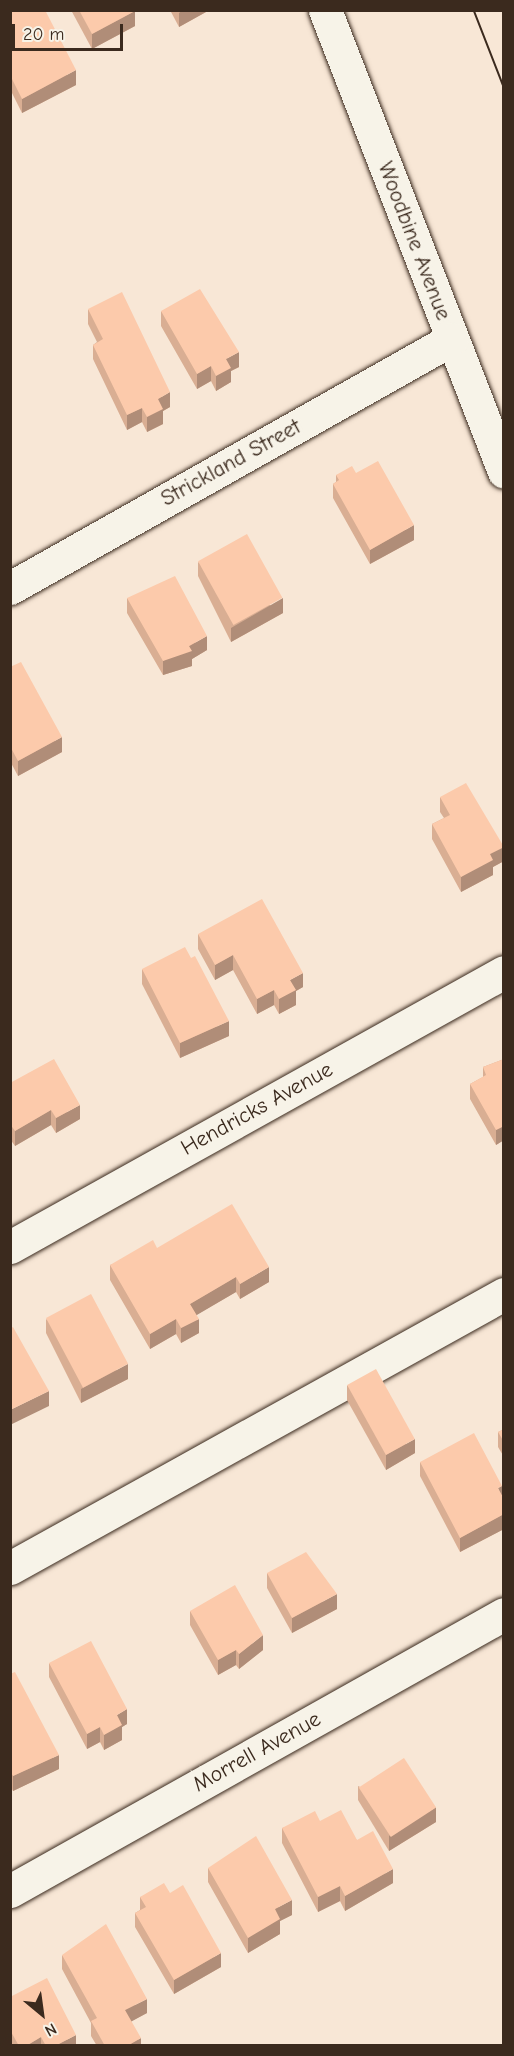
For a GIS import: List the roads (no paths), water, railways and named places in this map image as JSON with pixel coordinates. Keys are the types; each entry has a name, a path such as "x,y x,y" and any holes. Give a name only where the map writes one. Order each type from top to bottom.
{"street":[{"name":"Woodbine Avenue","path":"325,10 504,472"},
{"name":"Strickland Street","path":"10,588 452,339"},
{"name":"Hendricks Avenue","path":"10,1247 504,972"},
{"path":"10,1568 504,1294"},
{"name":"Morrell Avenue","path":"10,1890 504,1614"}],"tram line":[{"path":"474,10 504,87"}]}
